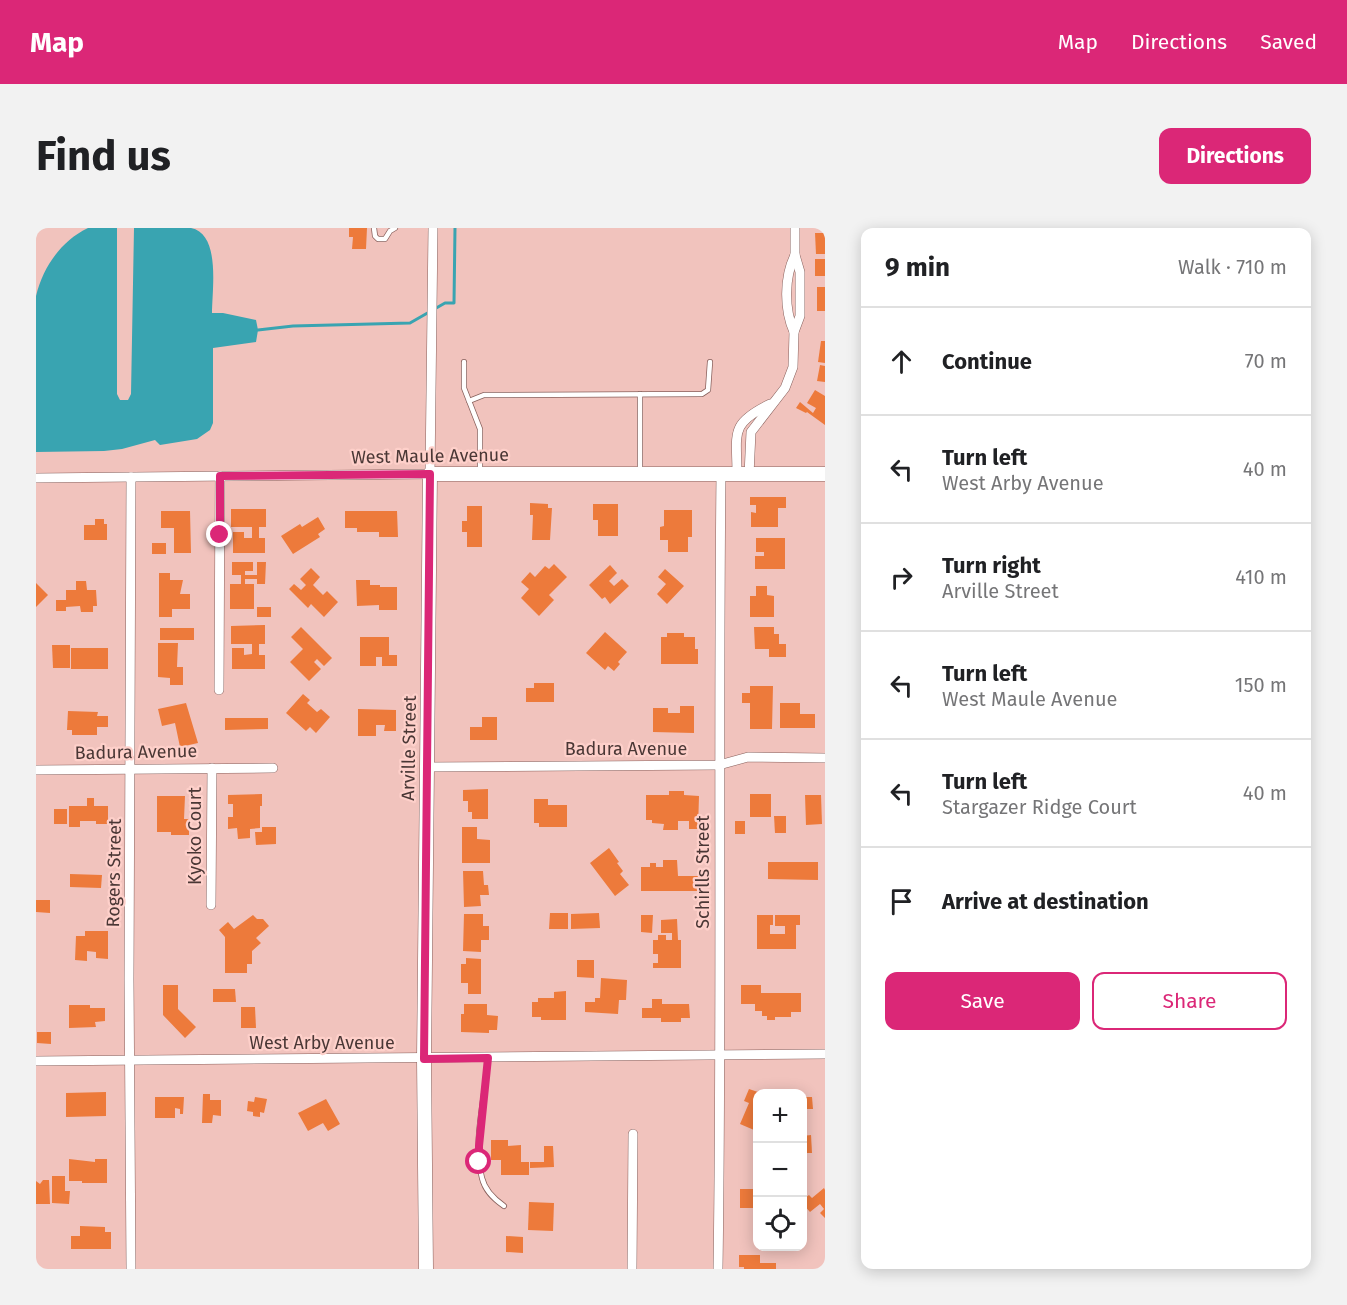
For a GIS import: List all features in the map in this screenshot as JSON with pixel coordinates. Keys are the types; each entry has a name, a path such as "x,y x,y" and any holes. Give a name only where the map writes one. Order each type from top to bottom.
{"street":[{"name":"Arville Street","path":"426,1269 424,1059 433,228"},
{"path":"743,475 751,432 785,388 792,372 794,332 788,316 788,282 789,268 795,255 795,228"},
{"path":"743,475 739,428 747,417 772,404"},
{"name":"West Maule Avenue","path":"36,478 480,473 825,474"},
{"name":"Schirlls Street","path":"718,1269 721,475"},
{"path":"219,690 220,476"},
{"name":"Rogers Street","path":"131,1269 129,980 132,477"},
{"name":"Badura Avenue","path":"426,767 719,765 748,758 825,758"},
{"name":"Kyoko Court","path":"211,905 212,768"},
{"name":"Badura Avenue","path":"36,770 273,768"},
{"name":"West Arby Avenue","path":"36,1061 825,1054"},
{"path":"632,1269 633,1134"}],"lane":[{"path":"374,228 378,239 385,239 395,228"},
{"path":"464,362 464,388 480,429 480,473"},
{"path":"469,401 484,395 705,393 708,390 710,363"},
{"path":"640,394 640,474"},
{"path":"739,428 751,432"},
{"path":"488,1058 479,1162 486,1189 504,1206"}],"water":[{"path":"88,228 117,228 117,394 120,400 128,400 131,394 134,228 191,228 201,232 211,251 213,264 212,313 256,320 258,330 256,342 213,348 213,423 210,430 197,439 160,445 155,440 122,449 104,451 36,452 36,296 43,275 54,256 69,240"}],"building":[{"path":"349,228 367,228 366,249 352,249 353,237 349,237"},
{"path":"815,233 825,233 825,254 816,254"},
{"path":"815,259 825,259 825,276 815,276"},
{"path":"817,287 825,287 825,311 817,311"},
{"path":"821,341 825,341 825,363 818,362"},
{"path":"820,365 825,366 825,382 817,381"},
{"path":"815,390 825,396 825,425 807,412 796,408 800,402 813,413 816,408 807,403"},
{"path":"750,497 786,497 786,508 778,508 778,527 751,527 751,512 756,513 756,505 750,505"},
{"path":"530,503 548,504 548,508 552,508 550,540 532,540 533,515 530,515"},
{"path":"593,504 618,504 618,536 598,536 598,520 593,520"},
{"path":"467,506 482,506 482,547 467,547 467,532 462,532 462,521 467,521"},
{"path":"231,509 266,509 266,527 259,527 259,538 265,538 265,553 233,553 233,532 244,532 244,538 252,538 252,527 231,527"},
{"path":"664,510 692,510 692,537 688,537 688,552 668,552 668,540 660,540 660,527 664,526"},
{"path":"161,511 190,511 191,553 174,553 174,528 161,528"},
{"path":"345,511 397,511 398,537 379,537 379,532 357,532 357,528 345,528"},
{"path":"318,517 325,529 318,534 320,537 293,554 281,536 300,524 302,527"},
{"path":"95,519 104,519 104,524 107,524 107,540 84,540 84,525 95,525"},
{"path":"756,538 785,538 785,569 755,569 755,556 764,556 764,552 756,552"},
{"path":"152,543 166,543 166,554 152,554"},
{"path":"232,562 253,562 253,571 245,571 245,575 257,575 257,562 266,562 265,584 257,584 257,579 245,579 245,584 254,584 254,609 230,609 230,584 241,584 241,575 232,575"},
{"path":"554,564 567,577 549,595 554,600 539,616 521,598 529,589 521,582 530,572 535,577 545,566 549,569"},
{"path":"610,565 617,573 609,581 614,586 622,579 629,586 610,604 605,597 602,599 589,585"},
{"path":"311,568 320,577 313,585 323,595 327,591 338,602 324,617 311,604 308,608 289,589 294,584 301,590 306,585 300,579"},
{"path":"665,569 684,586 667,604 657,594 666,584 658,577"},
{"path":"159,573 170,573 170,580 183,580 180,594 190,594 190,609 172,609 172,617 159,617"},
{"path":"356,580 370,580 370,585 380,585 380,587 397,587 397,610 379,610 379,605 357,606"},
{"path":"76,581 86,581 87,590 96,590 97,606 93,606 93,612 81,612 80,606 66,607 66,611 56,611 56,600 66,600 66,590 76,590"},
{"path":"36,583 48,595 36,607"},
{"path":"756,586 767,586 767,595 774,596 774,617 750,617 750,596 756,596"},
{"path":"257,607 271,607 271,617 257,617"},
{"path":"265,625 265,644 259,644 259,655 265,655 265,669 232,669 232,648 244,648 244,655 252,654 252,644 231,644 231,626"},
{"path":"301,627 332,658 324,666 317,659 314,662 321,669 309,681 290,662 303,649 291,637"},
{"path":"754,627 774,627 774,634 779,634 779,644 786,644 786,657 769,657 769,649 755,649"},
{"path":"160,628 194,628 194,640 160,640"},
{"path":"605,632 627,652 614,671 608,666 605,670 586,653"},
{"path":"667,633 684,633 684,637 695,637 698,664 661,664 661,637 667,637"},
{"path":"360,637 389,637 389,655 397,655 397,666 382,666 382,657 376,657 376,666 360,666"},
{"path":"158,643 178,643 177,667 183,667 183,685 170,685 170,678 158,677"},
{"path":"52,645 70,645 70,668 53,668"},
{"path":"71,648 108,648 108,669 71,669"},
{"path":"534,683 554,683 554,702 526,702 526,688 534,688"},
{"path":"750,686 773,686 772,729 750,729 750,703 742,703 742,693 750,693"},
{"path":"303,694 310,700 307,703 317,712 321,709 330,717 316,733 310,727 306,731 286,713"},
{"path":"186,703 198,743 180,747 175,723 162,726 158,709"},
{"path":"780,703 800,703 800,714 815,714 815,728 780,728"},
{"path":"680,706 694,706 694,733 653,732 653,708 668,708 668,713 680,713"},
{"path":"358,709 396,710 396,731 384,731 385,725 376,725 376,736 358,736"},
{"path":"68,711 98,712 97,716 108,716 108,727 97,727 97,735 72,735 72,730 67,730"},
{"path":"482,717 497,717 497,740 470,740 470,727 482,727"},
{"path":"225,718 268,718 268,729 225,730"},
{"path":"488,789 488,819 472,819 472,812 468,812 468,801 463,801 463,790"},
{"path":"669,791 684,791 684,795 699,796 698,829 689,829 689,821 678,821 678,830 663,830 664,824 646,820 646,795 669,795"},
{"path":"262,794 260,828 250,829 250,838 238,839 237,828 228,829 228,817 233,817 233,804 228,804 228,795"},
{"path":"750,794 771,794 771,817 750,817"},
{"path":"805,795 821,795 822,824 806,825"},
{"path":"157,796 185,796 184,819 189,819 189,835 157,832"},
{"path":"87,798 94,798 94,806 108,806 108,824 80,821 80,827 69,827 69,806 87,806"},
{"path":"534,799 548,799 548,805 567,805 567,827 539,827 539,823 534,823"},
{"path":"54,809 67,809 67,824 54,824"},
{"path":"774,816 786,816 786,833 775,833"},
{"path":"735,821 745,821 745,834 735,834"},
{"path":"262,827 276,827 276,844 256,845 255,832 262,832"},
{"path":"462,827 477,827 477,839 490,840 490,863 462,863"},
{"path":"609,848 623,871 620,874 629,885 615,896 590,863"},
{"path":"663,860 677,860 678,876 698,876 698,891 641,891 641,867 650,867 650,863 656,863 656,867 663,867"},
{"path":"768,862 818,862 818,880 768,879"},
{"path":"463,871 483,871 484,885 488,885 489,895 480,895 481,906 464,907"},
{"path":"70,874 102,875 101,888 70,887"},
{"path":"36,900 50,900 50,913 36,912"},
{"path":"550,913 568,913 568,929 549,929"},
{"path":"599,913 600,928 571,929 571,914"},
{"path":"464,914 483,914 483,926 489,926 489,940 481,940 481,952 463,951"},
{"path":"253,915 257,919 263,919 269,926 256,938 261,943 252,951 252,964 247,964 247,973 225,973 225,937 219,930 228,922 234,929"},
{"path":"641,915 653,915 652,933 641,932"},
{"path":"757,915 773,915 770,934 785,934 785,926 775,926 775,915 800,915 800,925 796,925 796,949 757,949"},
{"path":"677,919 678,940 681,940 681,968 653,968 653,963 658,963 658,954 653,954 653,940 658,940 658,935 666,935 666,940 672,940 672,933 661,933 661,920"},
{"path":"85,931 108,931 108,959 96,958 96,952 87,951 87,961 75,960 76,936 85,936"},
{"path":"466,958 481,959 481,994 468,994 468,983 461,983 461,964 466,964"},
{"path":"577,960 594,960 594,978 577,977"},
{"path":"601,978 627,980 626,1000 619,1000 618,1014 585,1012 585,1002 595,1002 595,998 600,998"},
{"path":"163,985 178,985 178,1009 196,1027 185,1038 163,1015"},
{"path":"741,985 761,985 761,993 801,993 801,1012 791,1012 791,1017 775,1017 775,1020 767,1020 767,1016 762,1016 762,1011 755,1011 755,1004 741,1004"},
{"path":"213,989 235,989 236,1002 213,1002"},
{"path":"566,991 566,1020 541,1020 541,1017 532,1017 532,1002 538,1002 538,998 554,998 554,992"},
{"path":"652,999 662,999 662,1004 689,1004 690,1018 681,1018 681,1022 661,1022 661,1018 642,1018 642,1008 652,1008"},
{"path":"464,1004 487,1004 487,1015 498,1016 497,1030 489,1030 489,1033 461,1032 461,1014 464,1014"},
{"path":"69,1005 105,1008 105,1021 95,1022 96,1027 69,1028"},
{"path":"241,1007 255,1007 256,1028 241,1028"},
{"path":"37,1032 51,1032 51,1044 37,1043"},
{"path":"749,1089 753,1090 753,1130 740,1124 749,1103 744,1101"},
{"path":"106,1092 106,1116 66,1117 66,1093"},
{"path":"203,1094 210,1094 210,1100 221,1100 221,1116 213,1115 212,1123 202,1123"},
{"path":"155,1097 184,1097 183,1114 180,1114 180,1109 175,1108 175,1118 155,1118"},
{"path":"255,1097 267,1099 264,1113 260,1112 260,1117 253,1116 253,1112 247,1111 248,1101 254,1102"},
{"path":"807,1097 812,1097 813,1109 807,1109"},
{"path":"326,1099 340,1124 328,1131 323,1123 308,1131 298,1113"},
{"path":"807,1135 811,1135 812,1153 807,1153"},
{"path":"491,1140 508,1140 508,1146 521,1145 521,1162 529,1162 529,1175 501,1175 501,1160 491,1160"},
{"path":"544,1146 553,1146 554,1167 530,1168 530,1162 544,1162"},
{"path":"69,1159 95,1162 95,1159 107,1159 107,1183 69,1181"},
{"path":"52,1176 65,1176 65,1191 70,1191 69,1204 52,1203"},
{"path":"43,1180 49,1180 50,1204 36,1204 36,1181 40,1184"},
{"path":"824,1188 825,1218 820,1213 824,1209 820,1204 810,1212 807,1209 807,1196 809,1195 812,1198"},
{"path":"740,1189 753,1189 753,1208 740,1208"},
{"path":"529,1202 554,1203 553,1231 528,1230"},
{"path":"80,1226 105,1227 105,1232 111,1232 111,1249 71,1249 71,1236 80,1236"},
{"path":"506,1236 523,1237 523,1253 506,1252"},
{"path":"739,1255 760,1255 760,1263 776,1263 776,1269 744,1269 744,1267 739,1267"}],"waterway":[{"path":"258,330 293,326 410,323 445,303 454,303 455,228"}],"route":[{"path":"220,535 220,476 430,474 424,1059 488,1058 479,1162"}]}
